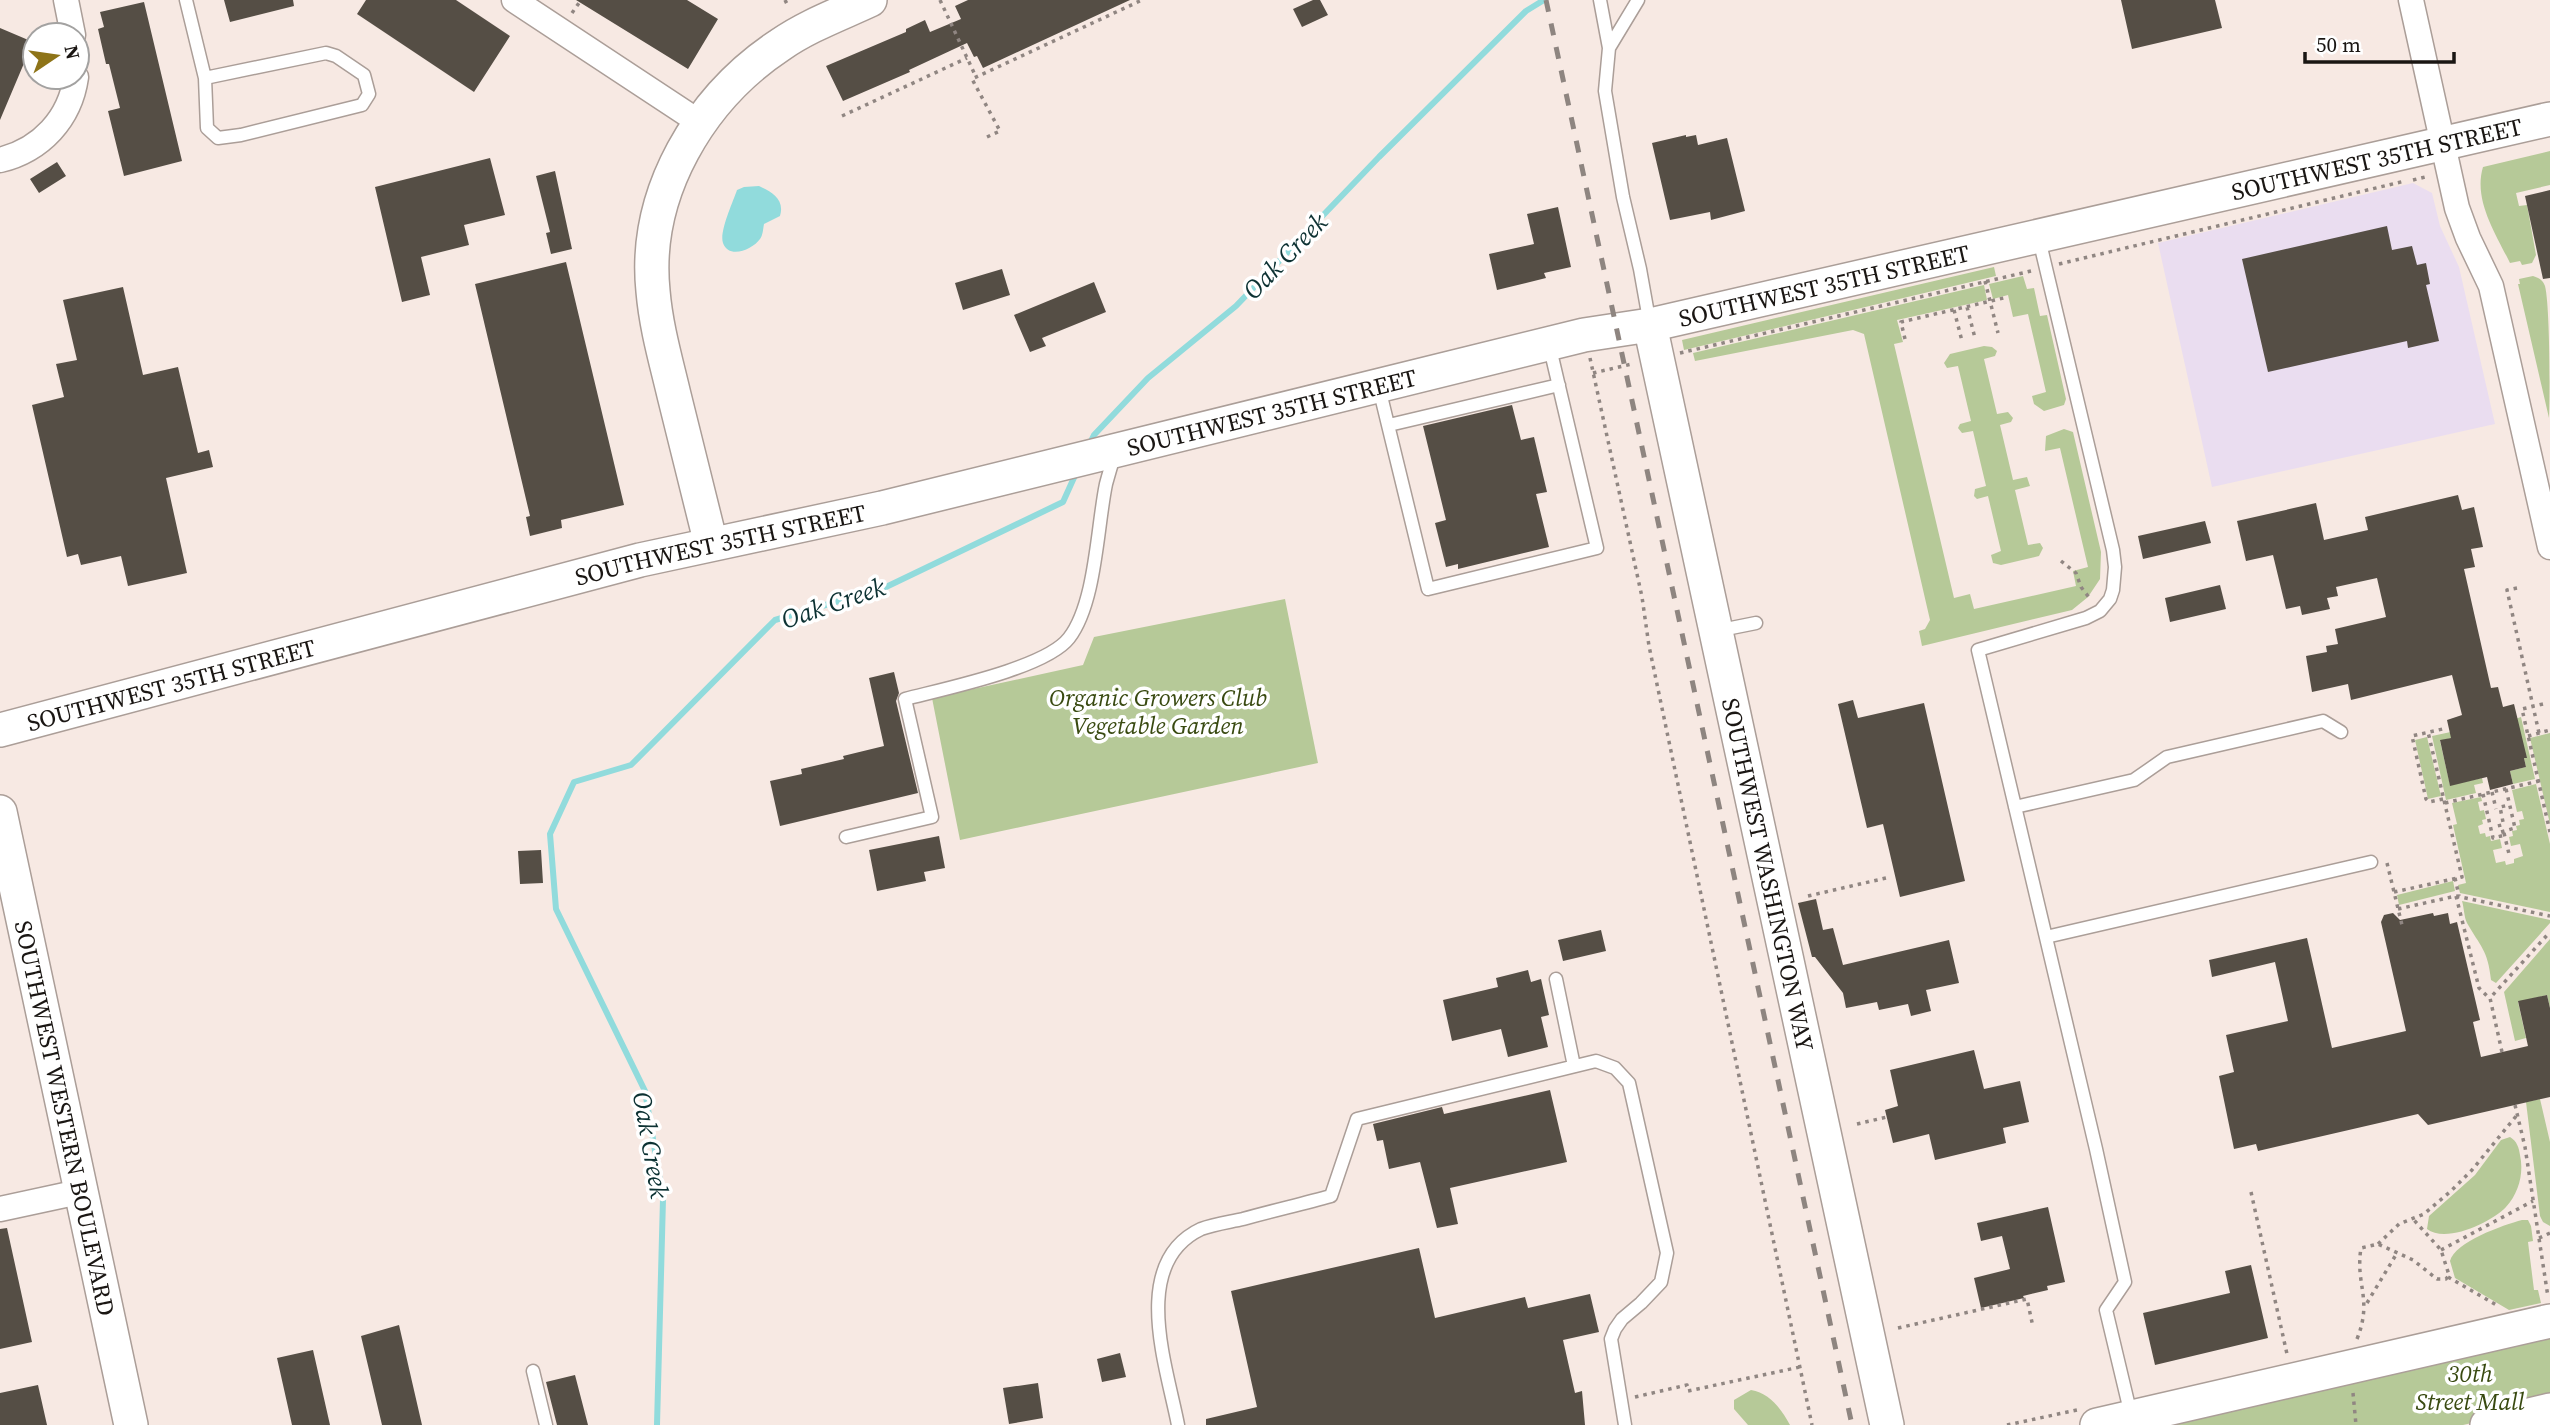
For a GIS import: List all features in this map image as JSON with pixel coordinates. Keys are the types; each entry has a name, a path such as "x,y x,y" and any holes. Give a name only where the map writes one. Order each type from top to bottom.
{"main road":[{"path":"711,544 659,330 652,289 657,217 673,170 699,122 743,73 780,44 870,0"},
{"name":"SOUTHWEST 35TH STREET","path":"0,730 277,658 469,604 711,544 882,508 1584,335 1650,325 2550,119"},
{"name":"SOUTHWEST WASHINGTON WAY","path":"1650,325 1887,1425"},
{"name":"SOUTHWEST WESTERN BOULEVARD","path":"0,812 79,1192 131,1425"},
{"path":"2097,1425 2293,1380 2352,1357 2550,1321"},
{"path":"2487,1425 2550,1410"}],"street":[{"path":"66,0 70,21"},
{"path":"514,0 699,122"},
{"path":"2410,0 2457,208 2491,286 2550,547"},
{"path":"0,160 34,146 47,136 63,115 71,91"},
{"path":"0,1209 79,1192"}],"lane":[{"path":"186,0 205,78 207,128 218,138 241,135 362,105 369,94 364,75 336,56 326,53 205,78"},
{"path":"1600,0 1609,48 1605,91 1623,197 1650,325"},
{"path":"1609,48 1638,0"},
{"path":"2039,235 2113,550 2113,590 2110,599 2100,611 2086,618 1978,650 2125,1282 2106,1310 2131,1417"},
{"path":"1379,385 1428,589 1597,548 1549,344"},
{"path":"1388,425 1559,384"},
{"path":"846,837 932,817 905,699 971,682 1032,662 1059,648 1069,638 1083,610 1088,592 1107,482 1108,451"},
{"path":"1716,631 1756,623"},
{"path":"2015,807 2134,780 2167,757 2323,721 2342,732"},
{"path":"2046,937 2371,862"},
{"path":"1556,979 1574,1066"},
{"path":"1178,1425 1159,1332 1157,1304 1163,1272 1181,1243 1202,1229 1331,1196 1357,1119 1595,1061 1615,1068 1629,1083 1665,1240 1665,1266 1661,1282 1622,1319 1611,1339 1626,1425"},
{"path":"533,1371 546,1425"}],"path":[{"path":"572,14 581,0"},
{"path":"785,0 788,6"},
{"path":"940,0 976,78"},
{"path":"987,136 1000,131 972,79 1131,2 1142,0"},
{"path":"842,116 967,58"},
{"path":"1985,281 1998,333"},
{"path":"1905,339 1900,322 2008,297"},
{"path":"1967,307 1975,338"},
{"path":"1954,310 1962,341"},
{"path":"1584,335 1642,597 1649,646 1812,1425"},
{"path":"2061,561 2076,573 2081,587 2100,611"},
{"path":"2517,588 2507,590 2539,733"},
{"path":"2516,710 2543,704"},
{"path":"2522,709 2550,832"},
{"path":"2447,728 2412,736 2427,801 2444,801 2539,781"},
{"path":"2528,736 2550,730"},
{"path":"2394,892 2462,877 2428,732"},
{"path":"2483,794 2493,838 2515,828 2506,789"},
{"path":"2492,792 2509,854"},
{"path":"2487,811 2509,805"},
{"path":"2490,825 2513,820"},
{"path":"2386,859 2402,925"},
{"path":"1808,896 1886,878"},
{"path":"2455,878 2479,988 2490,998 2502,1052"},
{"path":"2398,909 2457,896 2550,916"},
{"path":"2490,998 2550,932"},
{"path":"2515,1105 2549,1303"},
{"path":"2356,1425 2352,1357 2365,1321 2366,1305 2358,1266 2361,1248 2378,1244 2399,1224 2424,1214 2442,1199 2472,1170 2517,1115"},
{"path":"1857,1124 1887,1117"},
{"path":"2251,1192 2293,1380"},
{"path":"2441,1250 2533,1201"},
{"path":"2413,1219 2441,1250 2447,1263 2448,1277"},
{"path":"2539,1238 2550,1233"},
{"path":"2378,1244 2425,1268 2437,1279 2448,1277"},
{"path":"2366,1305 2397,1252"},
{"path":"2448,1277 2500,1307"},
{"path":"1898,1328 2027,1299 2033,1327"},
{"path":"1623,1400 1687,1385 1688,1391 1800,1367"}],"shaded area":[{"path":"2413,183 2432,193 2440,226 2459,267 2495,424 2212,487 2158,243"}],"green space":[{"path":"2550,151 2550,185 2516,193 2519,206 2527,205 2536,255 2532,263 2510,263 2483,204 2483,167"},
{"path":"1994,267 1996,276 1684,350 1682,340"},
{"path":"2023,276 2027,289 2034,288 2040,316 2047,315 2066,399 2064,405 2044,411 2034,404 2032,396 2046,392 2028,314 2013,317 2008,295 1993,299 1989,284"},
{"path":"2533,276 2543,282 2547,296 2549,418 2518,284 2519,279"},
{"path":"1984,285 1987,300 1897,320 1903,342 1894,344 1954,598 1970,594 1974,609 2076,586 2073,571 2088,567 2060,448 2045,451 2046,436 2064,429 2073,432 2101,552 2100,579 2088,597 2072,610 1922,646 1919,631 1925,629 1930,620 1864,334 1853,330 1695,361 1693,353"},
{"path":"1984,346 1997,351 1995,356 1984,359 1997,414 2008,412 2013,418 2011,422 2000,425 2013,480 2027,477 2030,486 2015,490 2028,545 2040,543 2043,548 2039,556 2001,565 1993,563 1991,555 2001,551 1988,496 1977,499 1974,496 1975,489 1986,486 1973,431 1962,433 1958,428 1960,424 1971,421 1958,366 1947,368 1944,363 1950,354"},
{"name":"Organic Growers Club Vegetable Garden","path":"1285,599 1318,763 960,840 932,698 1083,665 1094,637"},
{"path":"2521,717 2535,779 2513,784 2510,771 2526,767 2515,719"},
{"path":"2460,730 2462,735 2440,741 2450,785 2482,778 2483,783 2474,785 2476,793 2446,800 2432,736"},
{"path":"2550,733 2550,824 2530,738"},
{"path":"2427,737 2441,796 2428,799 2415,740"},
{"path":"2536,784 2550,844 2550,912 2460,893 2458,885 2466,883 2453,825 2457,824 2452,803 2481,797 2482,801 2478,802 2480,811 2484,810 2486,819 2478,826 2480,834 2490,836 2491,841 2500,839 2502,848 2493,850 2496,863 2505,861 2506,865 2523,856 2520,844 2511,846 2509,837 2513,836 2512,831 2517,830 2516,826 2520,825 2519,820 2524,819 2522,811 2517,812 2512,790"},
{"path":"2453,881 2455,891 2399,905 2397,895"},
{"path":"2462,901 2550,920 2550,923 2496,983 2491,980 2486,955 2467,923"},
{"path":"2550,939 2550,1008 2547,995 2518,1002 2526,1038 2515,1041 2504,992"},
{"path":"2540,1099 2550,1142 2550,1226 2543,1222 2540,1216 2526,1102"},
{"path":"2510,1137 2518,1147 2521,1169 2517,1189 2506,1207 2480,1225 2457,1233 2435,1233 2427,1229 2429,1216 2475,1175 2501,1140"},
{"path":"2528,1220 2531,1226 2533,1241 2528,1242 2534,1290 2538,1290 2541,1303 2509,1310 2455,1278 2450,1261 2461,1247 2470,1241"},
{"name":"30th Street Mall","path":"2550,1334 2550,1405 2463,1425 2146,1425"},
{"path":"1751,1390 1770,1398 1790,1425 1748,1425 1734,1409 1734,1400"}],"water":[{"path":"759,186 779,201 780,216 764,224 757,243 741,251 730,251 722,238 737,190"}],"building":[{"path":"224,0 293,0 294,6 230,22"},
{"path":"366,0 456,0 510,36 474,92 357,14"},
{"path":"576,0 687,0 718,19 688,69"},
{"path":"968,0 1130,0 983,68 967,43 909,70 910,72 843,101 826,66 906,32 906,29 925,20 930,32 961,19 955,6"},
{"path":"1313,0 1320,0 1328,15 1302,27 1293,9"},
{"path":"2121,0 2215,0 2222,28 2132,49"},
{"path":"144,2 182,161 124,176 108,111 120,108 98,29 104,27 100,12"},
{"path":"0,28 21,37 21,70 0,120"},
{"path":"1696,135 1698,145 1727,138 1745,211 1711,220 1710,212 1670,220 1652,143"},
{"path":"490,158 505,215 464,225 469,245 421,257 430,295 402,302 375,187"},
{"path":"57,162 66,176 39,193 30,179"},
{"path":"555,171 572,249 551,254 546,233 550,232 536,176"},
{"path":"2550,190 2550,278 2543,279 2525,196"},
{"path":"1558,207 1571,267 1544,273 1546,278 1497,290 1489,254 1534,244 1527,214"},
{"path":"2387,226 2392,250 2412,246 2417,265 2426,263 2430,284 2426,285 2439,341 2408,348 2407,341 2268,372 2242,259"},
{"path":"566,262 624,505 561,520 562,528 530,536 526,517 530,516 475,284"},
{"path":"1002,269 1010,295 963,310 955,283"},
{"path":"1094,282 1106,312 1042,338 1046,346 1030,352 1014,315"},
{"path":"123,287 143,375 178,367 198,453 209,450 213,467 166,478 187,573 128,586 121,556 81,565 78,554 67,557 32,405 64,397 56,364 77,360 63,300"},
{"path":"1512,405 1521,440 1534,437 1547,492 1536,494 1549,547 1458,569 1458,564 1446,567 1435,523 1446,520 1423,426"},
{"path":"2458,495 2462,510 2474,507 2483,547 2471,549 2475,567 2464,569 2491,688 2498,687 2503,707 2514,704 2527,758 2524,758 2526,767 2510,771 2513,784 2490,790 2487,777 2450,786 2440,740 2451,738 2447,720 2462,715 2452,675 2351,700 2348,684 2312,692 2306,656 2327,652 2326,646 2338,644 2335,629 2386,617 2377,578 2336,587 2338,596 2327,598 2330,609 2302,615 2300,606 2286,609 2273,555 2246,561 2237,521 2316,503 2324,540 2368,530 2365,517"},
{"path":"2205,521 2211,543 2143,559 2138,536"},
{"path":"2220,585 2226,609 2170,622 2165,598"},
{"path":"894,672 899,693 896,701 918,793 780,826 770,781 802,774 801,769 884,746 869,678"},
{"path":"1853,700 1858,718 1924,703 1965,881 1900,897 1883,824 1867,828 1838,704"},
{"path":"939,836 945,868 924,872 926,881 877,891 869,850"},
{"path":"541,850 543,883 520,884 518,851"},
{"path":"1816,899 1823,930 1833,928 1843,965 1949,940 1959,983 1926,990 1931,1011 1911,1016 1908,1004 1879,1010 1877,1002 1846,1008 1843,993 1815,957 1812,957 1798,903"},
{"path":"2393,913 2400,920 2433,913 2434,916 2448,913 2450,924 2457,922 2480,1020 2473,1022 2481,1057 2528,1046 2518,1001 2547,995 2550,1008 2550,1097 2428,1125 2418,1114 2258,1151 2256,1144 2234,1149 2219,1076 2234,1072 2226,1035 2288,1021 2275,962 2212,977 2209,960 2307,938 2332,1048 2406,1031 2381,922 2384,915"},
{"path":"1601,930 1606,951 1563,961 1558,940"},
{"path":"1528,970 1531,982 1541,979 1549,1015 1541,1017 1548,1047 1508,1057 1501,1029 1452,1041 1443,1000 1498,987 1496,978"},
{"path":"1974,1050 1984,1089 2020,1081 2029,1122 2003,1128 2006,1143 1935,1160 1929,1134 1893,1143 1885,1110 1898,1106 1890,1070"},
{"path":"1550,1090 1567,1162 1450,1188 1458,1224 1437,1228 1420,1162 1389,1169 1383,1140 1377,1141 1373,1124 1442,1107 1444,1114"},
{"path":"2048,1207 2065,1282 2047,1286 2048,1290 2023,1296 2024,1298 1981,1308 1974,1278 2010,1269 2002,1236 1981,1241 1977,1223"},
{"path":"7,1228 32,1342 0,1349 0,1229"},
{"path":"1419,1248 1435,1318 1525,1297 1528,1308 1590,1294 1599,1332 1563,1340 1575,1393 1582,1391 1585,1425 1206,1425 1206,1419 1257,1407 1231,1291"},
{"path":"2251,1265 2268,1338 2155,1365 2143,1313 2230,1293 2225,1271"},
{"path":"399,1325 422,1425 382,1425 361,1336"},
{"path":"313,1350 330,1425 292,1425 277,1358"},
{"path":"1120,1353 1126,1377 1102,1382 1097,1359"},
{"path":"575,1375 588,1425 557,1425 546,1382"},
{"path":"1038,1383 1043,1418 1009,1424 1003,1388"},
{"path":"38,1385 47,1425 0,1425 0,1393"}],"waterway":[{"name":"Oak Creek","path":"1089,445 1094,435 1148,378 1236,306 1379,157 1526,11 1544,0"},
{"name":"Oak Creek","path":"657,1425 663,1199 645,1091 556,909 550,834 574,782 631,765 775,620 886,587 1063,502 1077,471"}],"railway":[{"path":"1546,0 1852,1425"}]}
